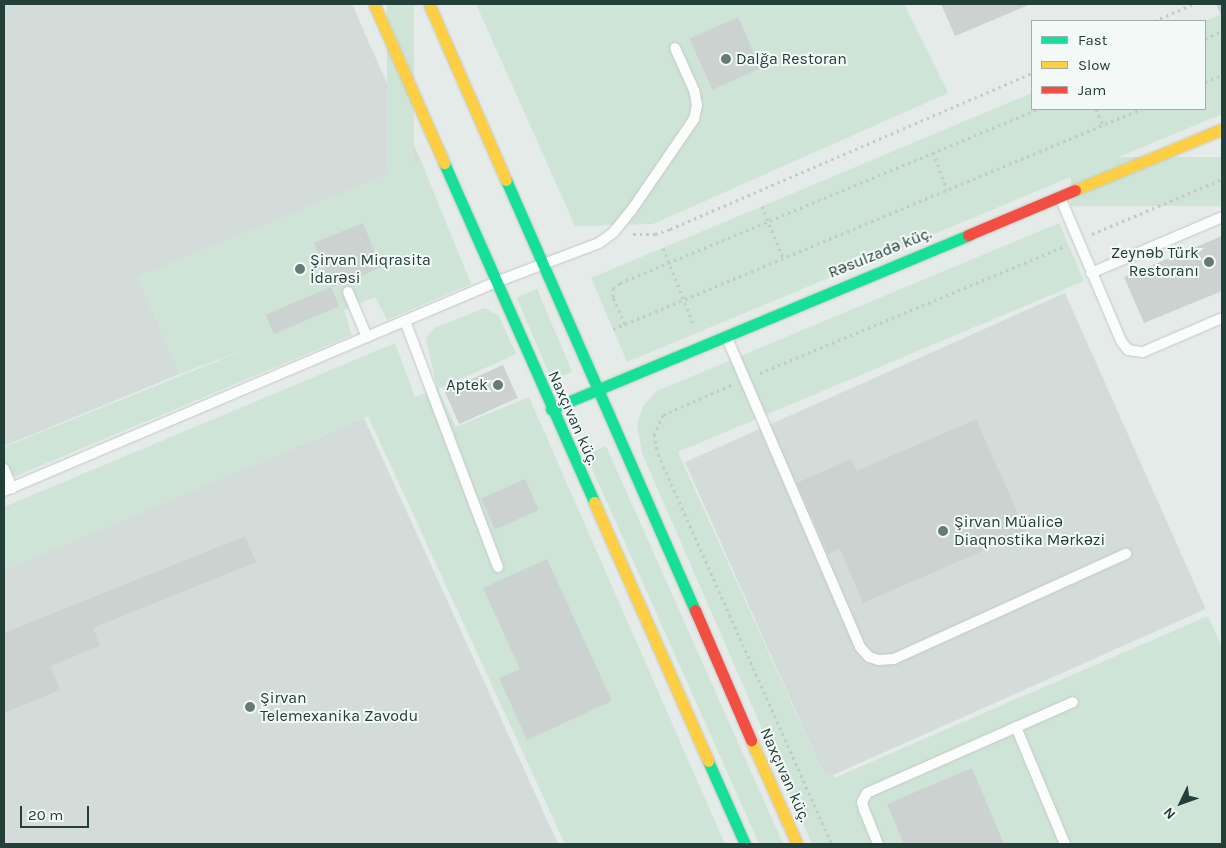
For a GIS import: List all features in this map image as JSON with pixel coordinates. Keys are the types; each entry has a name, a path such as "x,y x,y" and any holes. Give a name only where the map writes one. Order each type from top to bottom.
{"main road":[{"name":"Naxçıvan küç.","path":"374,4 551,409 745,844"},
{"name":"Naxçıvan küç.","path":"429,4 797,844"},
{"name":"Rəsulzadə küç.","path":"551,409 1222,129"}],"lane":[{"path":"4,469 8,489 496,282 599,243 613,233 694,119 697,105 694,90 675,48"},
{"path":"1059,196 1121,341 1128,350 1143,352 1222,318"},
{"path":"1091,272 1222,217"},
{"path":"348,292 367,337"},
{"path":"405,321 498,567"},
{"path":"725,335 860,647 869,657 879,660 894,659 1126,554"},
{"path":"878,844 862,802 868,793 1073,702"},
{"path":"1016,727 1065,844"}],"path":[{"path":"1156,20 1193,4"},
{"path":"1206,39 1222,32"},
{"path":"613,233 655,234 670,229 1031,73"},
{"path":"1206,82 1222,75"},
{"path":"625,324 613,297 613,290 620,283 1035,110"},
{"path":"1096,110 1103,125"},
{"path":"613,329 1139,110"},
{"path":"933,152 947,190"},
{"path":"832,844 658,454 654,434 663,414 1222,179"},
{"path":"762,206 783,258"},
{"path":"663,248 697,332"}],"shaded area":[{"path":"4,4 352,4 421,161 138,277 180,374 4,446"},
{"name":"Şirvan Müalicə Diaqnostika Mərkəzi","path":"1065,293 1206,609 826,778 685,462"},
{"name":"Şirvan Telemexanika Zavodu","path":"364,418 558,844 4,844 4,570"}],"green space":[{"path":"387,4 414,4 414,262 387,262"},
{"path":"476,4 904,4 948,93 653,224 575,226"},
{"path":"1222,14 1222,114 627,362 591,278 1031,93 1031,110 1206,110 1206,21"},
{"path":"1071,157 1222,157 1222,206 1071,206"},
{"name":"Şirvan Miqrasita İdarəsi","path":"421,161 471,284 387,320 375,297 344,310 352,335 4,481 4,447 257,345 180,374 138,277"},
{"path":"1059,223 1084,281 678,452 824,775 832,773 834,778 1208,616 1222,648 1222,844 812,844 642,453 637,425 643,406 657,391"},
{"path":"537,289 572,372 552,380 517,298"},
{"path":"485,308 499,316 516,354 438,389 456,427 529,397 725,844 565,844 368,416 4,570 4,507 395,343 415,397 437,389 426,338 434,328"},
{"path":"606,446 783,843 759,844 586,455"}],"building":[{"path":"941,4 1031,4 955,36"},
{"path":"1216,4 1222,4 1221,15"},
{"path":"738,17 761,68 712,90 690,39"},
{"path":"363,223 381,268 332,287 314,243"},
{"path":"1222,236 1222,291 1144,323 1124,277"},
{"path":"331,287 339,306 274,334 266,315"},
{"path":"503,365 518,398 459,424 445,391"},
{"path":"976,419 1026,532 863,603 840,549 828,554 797,483 851,459 857,471"},
{"path":"525,479 539,510 495,530 481,499"},
{"path":"245,536 256,562 93,628 100,646 51,666 60,690 4,713 4,633"},
{"path":"547,559 612,701 527,740 499,678 520,669 483,588"},
{"path":"972,768 1004,844 904,844 887,804"}],"traffic: fast":[{"path":"444,163 594,502"},
{"path":"506,180 695,610"},
{"path":"551,409 968,235"},
{"path":"708,761 745,844"}],"traffic: slow":[{"path":"374,4 444,163"},
{"path":"429,4 506,180"},
{"path":"1075,190 1222,129"},
{"path":"594,502 708,761"},
{"path":"751,740 797,844"}],"traffic: jam":[{"path":"968,235 1075,190"},
{"path":"695,610 751,740"}],"place":[{"name":"Dalğa Restoran","path":"726,59"},
{"name":"Zeynəb Türk Restoranı","path":"1209,262"},
{"name":"Şirvan Miqrasita İdarəsi","path":"300,269"},
{"name":"Aptek","path":"498,385"},
{"name":"Şirvan Müalicə Diaqnostika Mərkəzi","path":"943,531"},
{"name":"Şirvan Telemexanika Zavodu","path":"250,707"}]}
